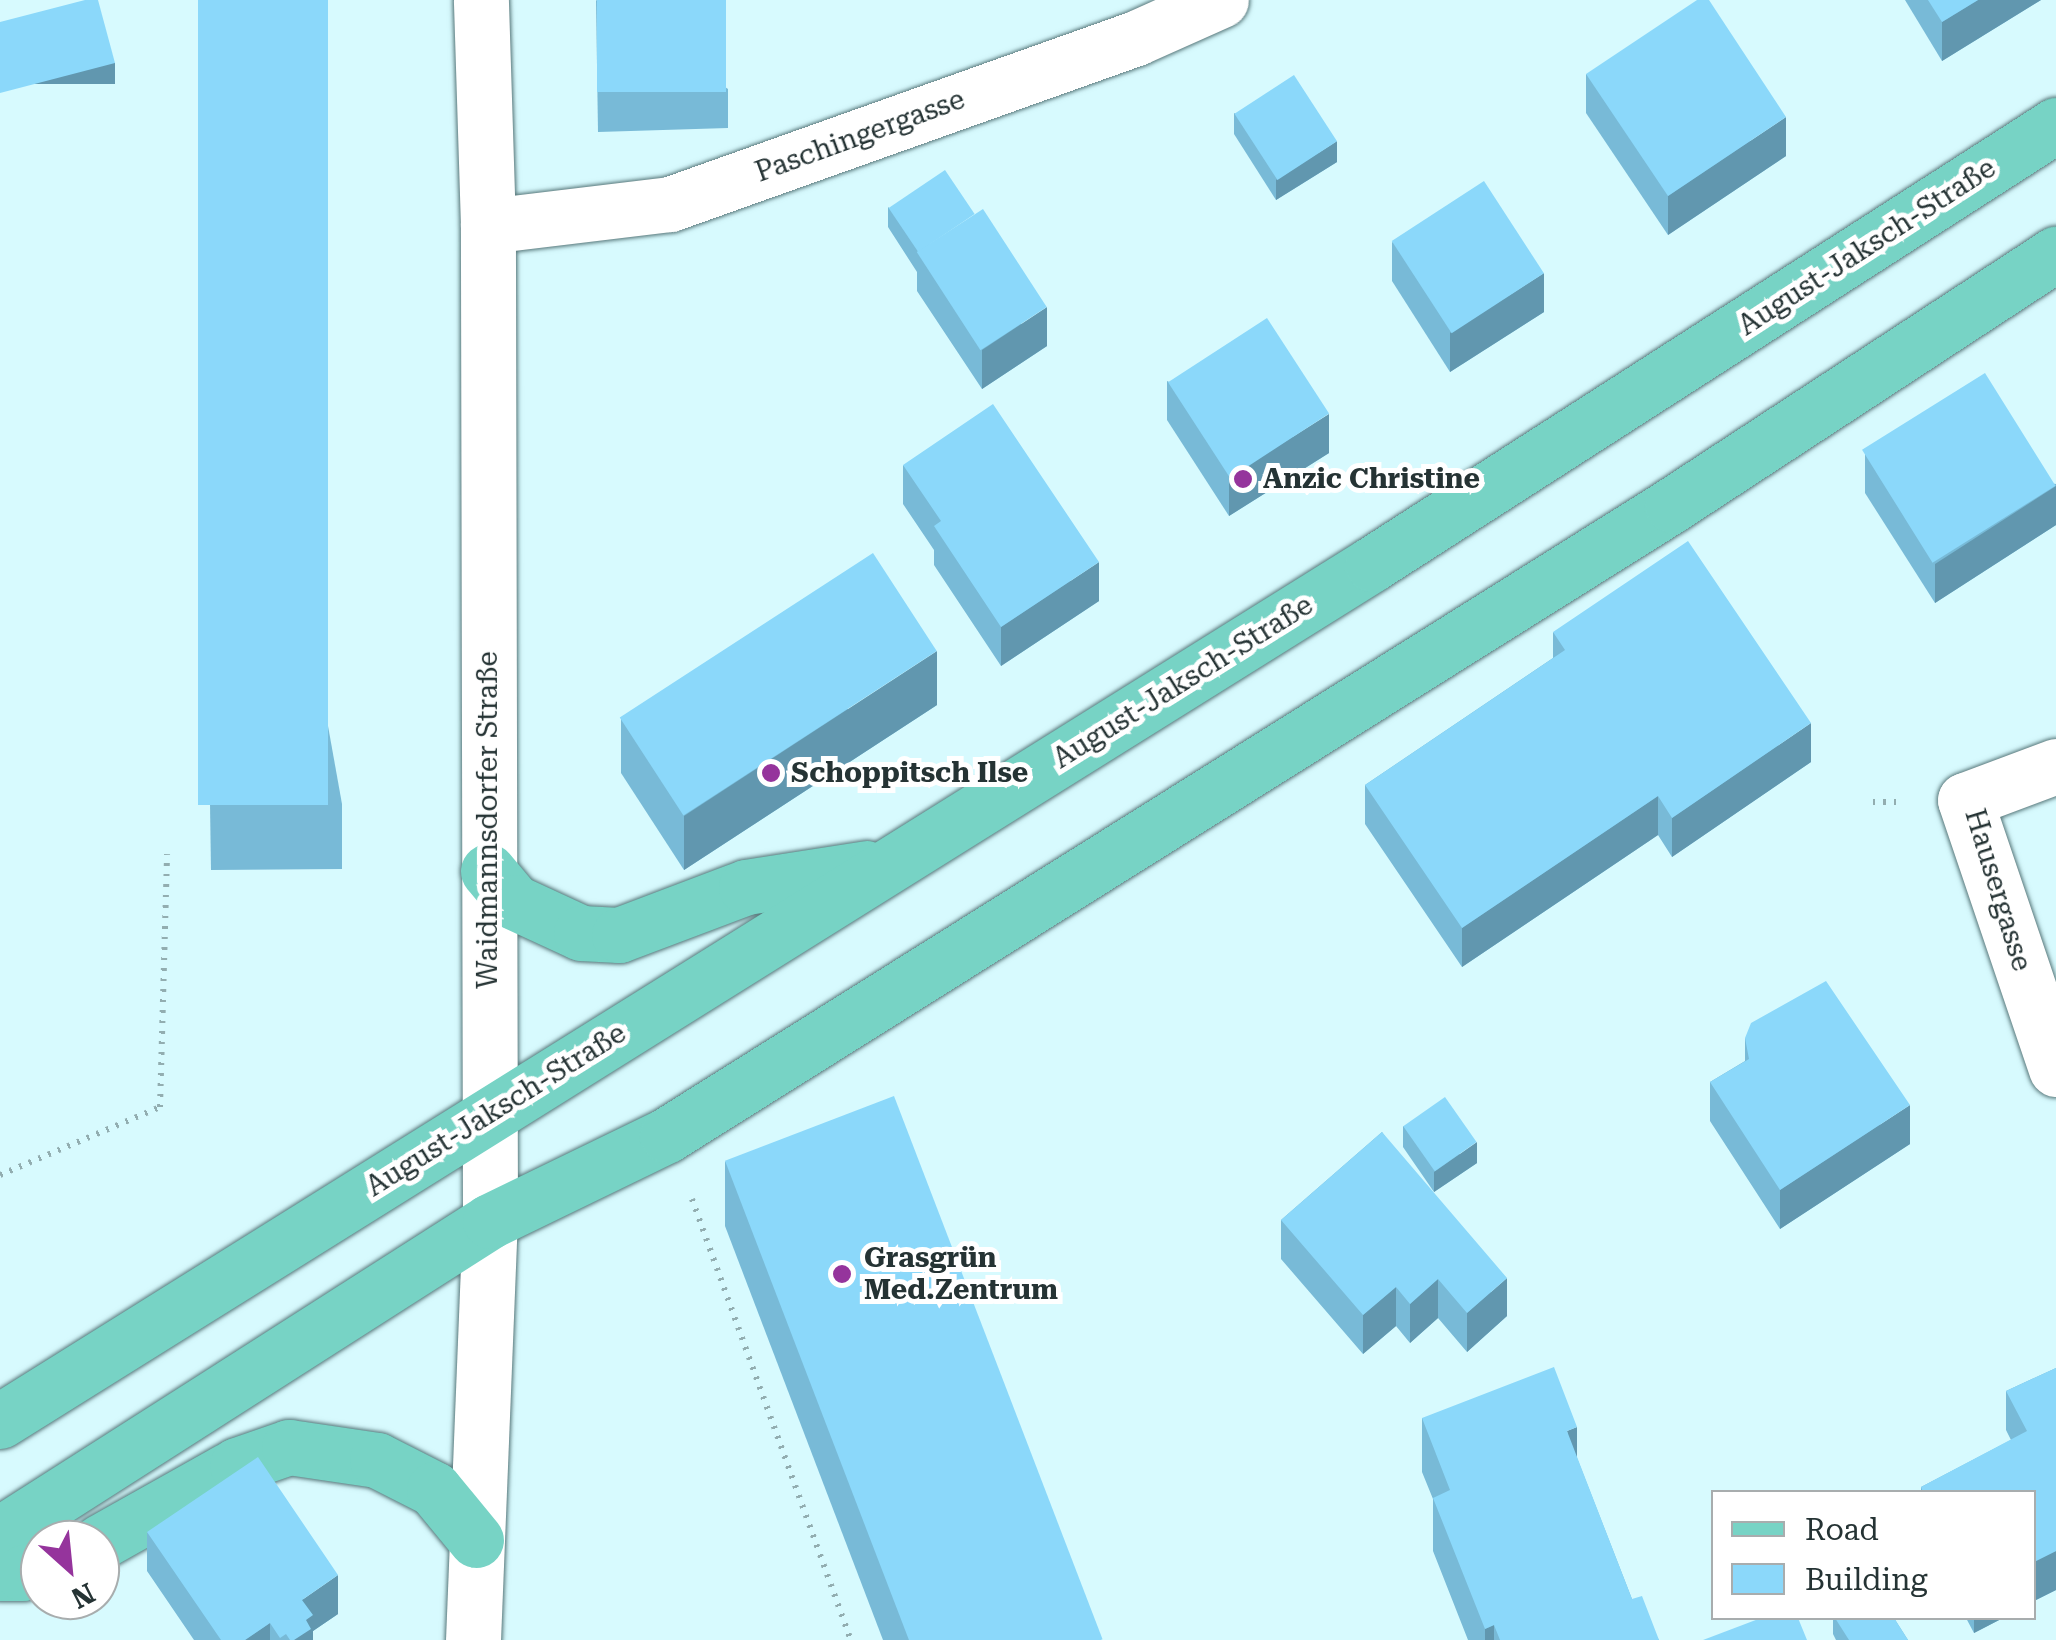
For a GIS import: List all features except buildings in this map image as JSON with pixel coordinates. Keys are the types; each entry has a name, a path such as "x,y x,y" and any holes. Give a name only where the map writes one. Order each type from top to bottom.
{"main road":[{"name":"August-Jaksch-Straße","path":"0,1420 1372,564 2056,125"},
{"path":"0,1534 490,1221 668,1135 1672,505 2056,254"},
{"path":"488,871 514,902 581,933 618,935 746,887 890,864"},
{"path":"120,1531 238,1465 288,1446 377,1460 434,1489 476,1540"}],"street":[{"name":"Waidmannsdorfer Straße","path":"472,1640 490,1221 488,226 481,0"},
{"name":"Paschingergasse","path":"488,226 670,204 1136,38 1220,0"},
{"name":"Hausergasse","path":"2056,766 1965,800 2056,1069"}],"path":[{"path":"0,1175 160,1107 167,854"},
{"path":"668,1135 851,1640"}],"place":[{"name":"Anzic Christine","path":"1243,479"},
{"name":"Schoppitsch Ilse","path":"771,773"},
{"name":"Grasgrün Med.Zentrum","path":"842,1274"}]}
